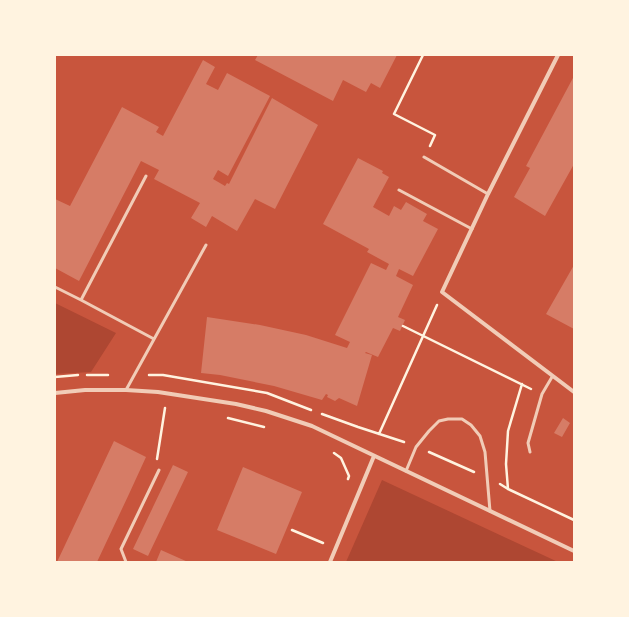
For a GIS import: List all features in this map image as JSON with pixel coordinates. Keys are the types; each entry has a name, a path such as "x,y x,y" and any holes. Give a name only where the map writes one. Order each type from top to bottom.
{"street":[{"path":"558,55 488,194 442,292 574,392"},
{"path":"55,393 85,390 158,392 236,404 266,411 312,426 574,551"},
{"path":"330,562 374,456"}],"lane":[{"path":"424,157 488,194"},
{"path":"81,300 146,176"},
{"path":"399,190 472,229"},
{"path":"126,390 206,245"},
{"path":"55,287 154,339"},
{"path":"530,452 528,443 542,394 552,376"},
{"path":"406,471 416,447 439,421 448,419 462,420 471,425 480,436 485,452 490,511"},
{"path":"126,562 121,549 159,470"}],"path":[{"path":"423,55 394,114 435,136 424,157"},
{"path":"379,434 424,336 442,292"},
{"path":"403,326 542,394"},
{"path":"158,407 172,409"},
{"path":"159,470 156,458 165,408"},
{"path":"223,417 266,427"},
{"path":"358,428 379,434 444,458 508,489"},
{"path":"328,449 341,458 349,476 347,482"},
{"path":"292,530 324,544"},
{"path":"321,550 327,536"}],"shaded area":[{"path":"55,303 116,333 91,372 55,374"},
{"path":"382,480 558,562 346,562"}],"building":[{"path":"258,55 397,55 380,88 371,83 366,92 343,80 333,101 255,60"},
{"path":"203,60 215,67 206,84 218,90 227,73 270,96 228,176 218,170 213,179 225,186 227,183 229,184 272,98 318,125 275,209 255,199 237,231 212,216 206,227 191,218 200,203 154,179 159,170 141,161 79,281 55,268 55,199 70,206 122,107 159,127 156,132 163,136"},
{"path":"574,76 574,164 545,216 514,197 530,168 526,166"},
{"path":"358,158 383,171 382,173 389,177 373,207 389,216 394,206 401,210 406,202 427,214 423,221 438,229 413,276 399,269 396,276 413,285 398,317 405,320 400,331 393,328 378,357 366,352 365,353 372,355 357,406 339,398 335,401 327,397 328,395 326,394 322,400 274,386 220,375 201,373 207,317 260,325 306,335 347,348 350,342 335,335 371,263 386,270 389,264 367,252 369,249 323,224"},
{"path":"574,265 574,329 546,314"},
{"path":"563,418 570,423 562,437 554,433"},
{"path":"114,441 146,457 97,562 57,562"},
{"path":"173,465 188,472 148,556 133,549"},
{"path":"243,467 302,492 276,554 217,530"},
{"path":"161,550 188,562 156,562"}]}
